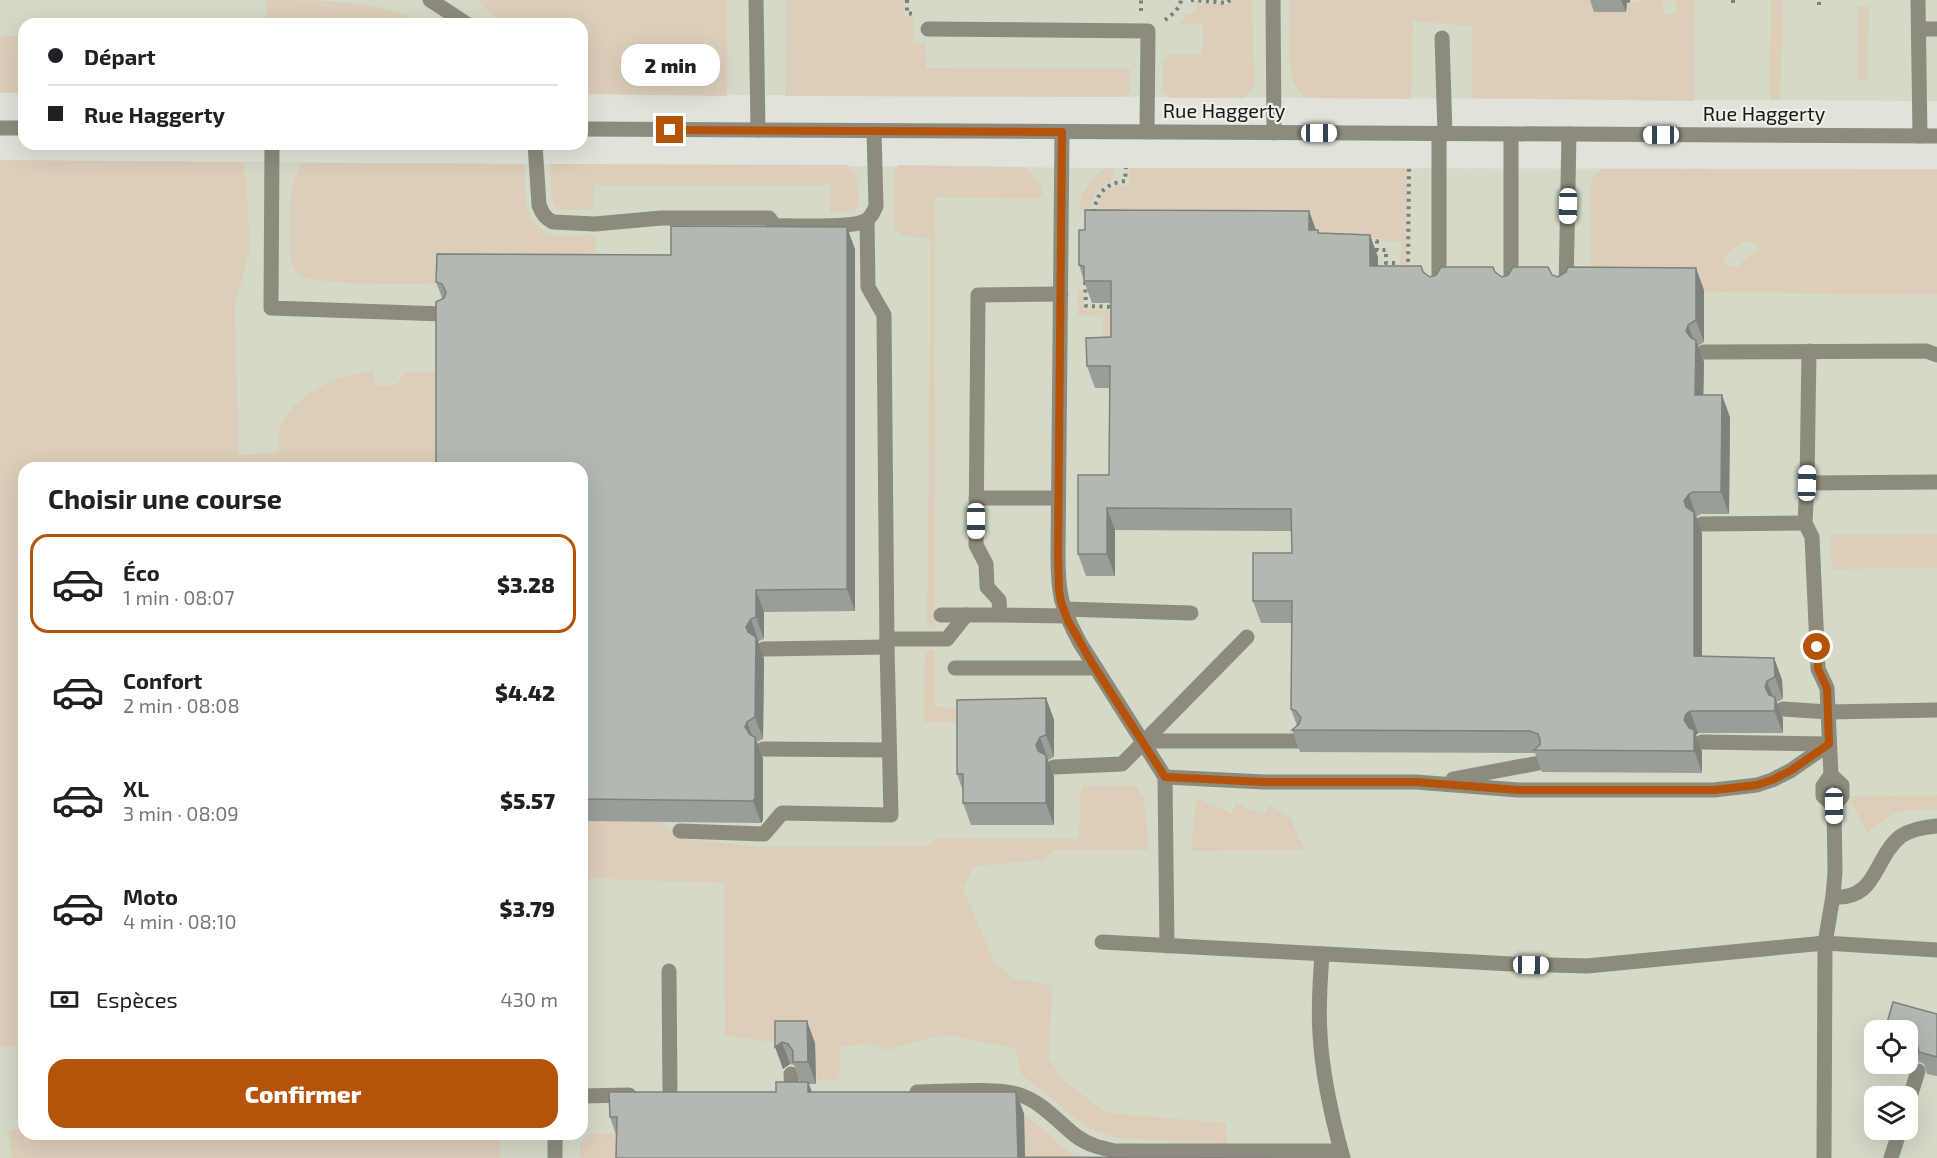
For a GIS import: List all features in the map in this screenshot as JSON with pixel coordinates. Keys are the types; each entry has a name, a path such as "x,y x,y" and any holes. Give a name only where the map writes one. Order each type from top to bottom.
{"street":[{"path":"430,0 458,18"},
{"path":"756,0 758,130"},
{"path":"1274,0 1274,133"},
{"path":"1918,0 1920,136"},
{"path":"928,28 1148,31 1147,132"},
{"path":"1919,29 1937,29"},
{"path":"1439,289 1442,38"},
{"path":"0,128 18,128"},
{"name":"Rue Haggerty","path":"588,129 1937,136"},
{"path":"535,150 539,205 541,212 553,222 595,224 661,218 769,218 775,226 841,225 867,220 876,206 874,131"},
{"path":"1062,132 1058,581 1065,613 1096,668 1165,777 1167,946"},
{"path":"1510,289 1511,134"},
{"path":"1566,289 1569,134"},
{"path":"272,150 271,308 444,314"},
{"path":"680,831 764,834 782,813 891,815 884,315 868,287 867,220"},
{"path":"1000,615 999,600 987,587 986,564 976,545 978,295 1060,294"},
{"path":"1809,351 1805,523 1812,537 1818,669 1827,688 1831,775 1842,785 1842,796 1834,806 1835,872 1825,943 1824,1158"},
{"path":"1704,352 1926,351 1937,356"},
{"path":"1807,483 1937,483"},
{"path":"976,498 1058,498"},
{"path":"1702,524 1805,523"},
{"path":"942,615 1191,613"},
{"path":"764,649 947,639 966,615"},
{"path":"1054,767 1122,764 1247,637"},
{"path":"955,668 1096,668"},
{"path":"1783,709 1828,712 1937,710"},
{"path":"1143,741 1299,741"},
{"path":"1702,742 1829,744"},
{"path":"1165,777 1264,782 1433,783 1518,790 1703,790 1757,785 1772,780 1790,771 1829,744"},
{"path":"763,749 889,750"},
{"path":"1433,783 1539,763"},
{"path":"1833,897 1844,898 1864,889 1874,877 1886,853 1904,835 1923,827 1937,826"},
{"path":"1102,942 1587,966 1825,943 1937,950"},
{"path":"897,1093 1007,1092 1021,1095 1034,1102 1087,1143 1115,1151 1342,1155 1332,1120 1320,1035 1319,994 1322,954"},
{"path":"588,1096 665,1095 669,971"},
{"path":"791,1074 792,1094"},
{"path":"555,1140 555,1158"},
{"path":"1891,1158 1897,1140"}],"path":[{"path":"1171,16 1181,0"},
{"path":"1191,0 1227,3 1230,0"},
{"path":"1627,2 1633,0"},
{"path":"1733,0 1733,7"},
{"path":"1087,214 1094,214 1095,204 1102,190 1125,181 1126,168"},
{"path":"1397,270 1406,270 1408,267 1409,168"},
{"path":"1364,241 1377,241 1377,250 1386,250 1383,263 1396,263 1397,276"},
{"path":"1085,277 1086,306 1119,307"}],"shaded area":[{"path":"0,0 1937,0 1937,101 588,94 588,18 18,18 18,93 0,93"},
{"path":"266,0 349,3 389,10 413,18 267,18"},
{"path":"477,0 727,0 727,96 588,94 588,18 495,18"},
{"path":"786,0 905,0 904,16 914,15 913,43 925,43 926,68 1130,69 1130,91 1124,97 785,96"},
{"path":"1235,0 1252,0 1254,85 1245,98 1169,98 1163,89 1163,61 1169,55 1203,54 1203,24 1182,25 1179,23 1187,14 1196,11 1197,4 1228,4"},
{"path":"1289,0 1594,0 1594,12 1626,12 1627,5 1646,0 1663,0 1663,13 1677,14 1676,0 1695,0 1694,101 1472,98 1472,26 1413,21 1411,99 1304,98 1293,82 1290,63"},
{"path":"1771,0 1783,0 1780,100 1770,100"},
{"path":"1858,6 1869,7 1868,80 1857,79"},
{"path":"0,36 18,36 18,93 0,93"},
{"path":"0,160 243,162 247,182 250,250 235,307 239,455 279,452 279,431 284,419 299,401 330,382 353,374 374,372 374,387 397,384 406,372 444,371 444,462 18,462 18,1058 17,1046 0,1047"},
{"path":"243,162 1106,168 1937,169 1937,1158 500,1158 500,1140 588,1140 588,462 372,462 373,372 279,452 239,455 235,307 250,250 247,182"},
{"path":"301,163 525,164 525,195 530,215 535,223 543,230 558,236 595,234 597,277 390,284 346,283 314,279 297,273 290,256 289,232 292,187"},
{"path":"550,164 848,165 858,185 858,207 852,212 830,213 830,185 595,185 593,209 562,210 556,207 551,197"},
{"path":"898,165 1024,167 1038,180 1044,196 1042,198 935,197 935,628 927,627 931,238 906,236 894,229 894,174"},
{"path":"1106,168 1113,168 1113,179 1098,191 1091,209 1078,211 1087,186"},
{"path":"1129,168 1407,168 1407,266 1400,266 1401,241 1381,242 1380,238 1339,238 1099,210 1103,193 1112,187 1129,185"},
{"path":"1601,169 1937,170 1937,295 1591,290 1590,186 1593,177","holes":["1743,242 1752,242 1758,246 1758,251 1745,259 1738,267 1731,267 1724,263 1724,258 1733,248"]},
{"path":"1077,290 1083,290 1084,310 1119,311 1119,360 1102,360 1103,317 1078,315"},
{"path":"1937,534 1937,568 1832,569 1830,535"},
{"path":"925,650 935,650 935,707 1007,708 1006,722 924,722"},
{"path":"1136,785 1144,798 1149,850 1053,850 1044,860 974,866 963,889 994,962 1013,978 1052,986 1049,1058 1064,1081 1107,1113 1226,1123 1227,1144 1117,1138 1085,1126 1022,1075 1016,1049 943,1034 888,1050 864,1044 840,1047 839,1079 817,1080 815,1043 783,1043 725,1036 724,883 588,878 588,821 661,822 677,838 759,847 928,846 937,838 1079,839 1080,796 1084,786"},
{"path":"1937,795 1937,809 1899,812 1884,819 1867,833 1849,801 1849,797"},
{"path":"1197,798 1232,814 1236,803 1264,815 1269,805 1290,817 1305,850 1192,851"},
{"path":"0,917 7,926 18,1061 18,1140 46,1140 112,1158 0,1158"},
{"path":"1024,1114 1064,1148 1078,1158 1024,1158"},
{"path":"18,1129 18,1140 500,1140 500,1158 12,1158 9,1131"},
{"path":"618,1133 624,1158 580,1158 580,1143 588,1140 589,1134"}],"building":[{"path":"1085,210 1309,211 1309,230 1318,230 1318,233 1370,235 1370,266 1421,266 1423,272 1430,277 1436,275 1441,267 1493,267 1495,272 1502,277 1508,275 1513,267 1548,267 1552,275 1558,277 1566,272 1568,267 1696,268 1696,320 1688,325 1686,331 1691,338 1696,340 1695,395 1722,395 1721,492 1693,492 1684,501 1686,507 1694,512 1694,656 1774,658 1775,677 1767,681 1765,687 1769,695 1775,697 1775,711 1690,711 1684,720 1689,728 1694,730 1694,751 1534,750 1540,745 1540,739 1538,734 1530,731 1292,730 1299,724 1301,718 1296,711 1291,709 1292,601 1253,601 1253,553 1292,553 1291,509 1107,508 1107,554 1078,554 1078,475 1109,475 1110,366 1087,366 1086,338 1111,337 1111,281 1084,281 1084,266 1079,265 1079,230 1085,230"},
{"path":"671,226 847,227 847,589 756,590 756,617 751,619 746,627 748,632 756,637 755,717 747,722 745,727 750,735 755,737 755,798 753,801 588,799 588,462 436,462 436,302 444,298 446,292 442,284 436,282 437,254 671,255"},
{"path":"1046,698 1046,735 1040,737 1036,745 1038,751 1046,755 1046,803 963,803 963,774 957,774 957,700"},
{"path":"1893,1002 1937,1014 1937,1057 1919,1052 1918,1020 1888,1020"},
{"path":"775,1021 807,1021 808,1062 793,1062 793,1051 788,1044 782,1042 775,1047"},
{"path":"776,1082 808,1082 808,1092 1016,1092 1018,1157 1271,1158 616,1158 617,1117 610,1117 609,1092 776,1092"}],"route":[{"path":"670,130 1062,132 1059,590 1066,616 1080,643 1165,777 1264,782 1416,782 1518,790 1714,790 1757,785 1790,771 1829,744 1827,688 1818,669 1817,647"}]}
